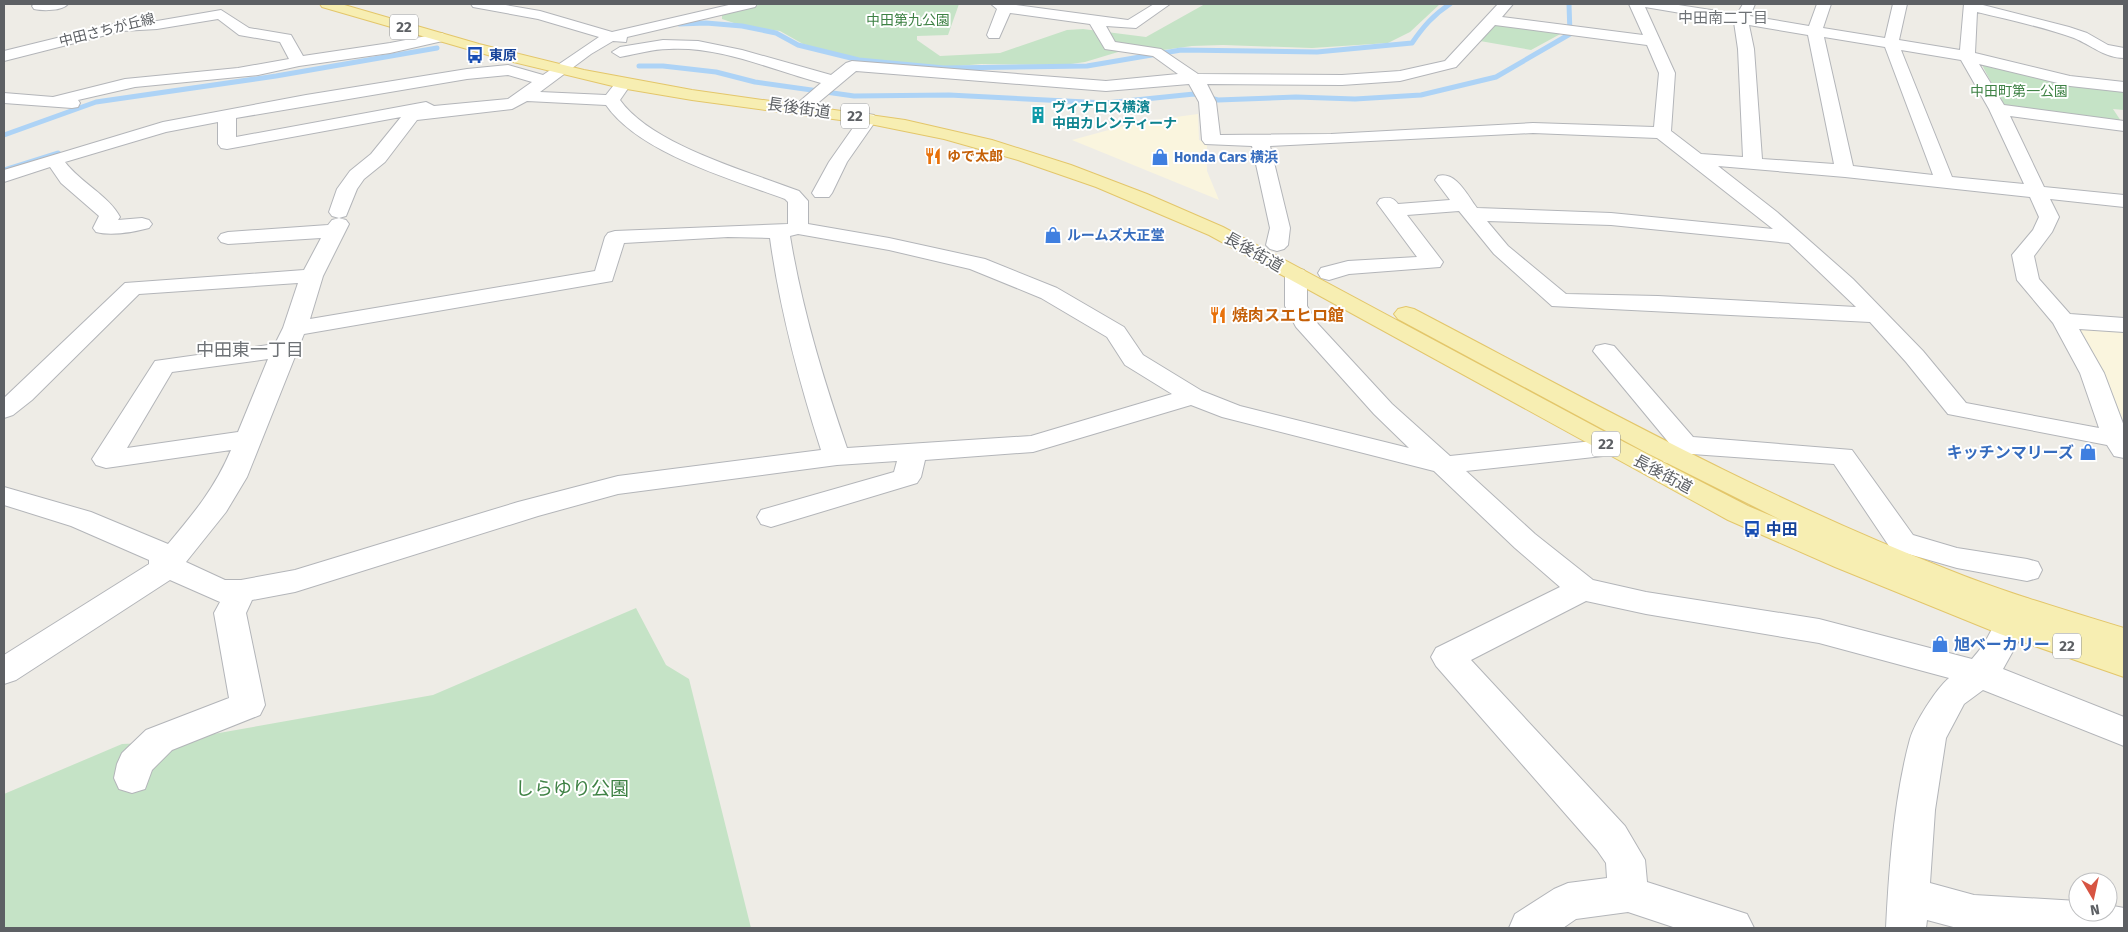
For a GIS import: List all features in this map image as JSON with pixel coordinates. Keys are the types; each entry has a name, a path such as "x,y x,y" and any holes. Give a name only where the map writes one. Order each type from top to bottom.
{"main road":[{"name":"長後街道","path":"327,4 442,37 622,79 816,95 1024,142 1095,165 1168,192 1236,223 1329,273 1680,451 1759,499 1900,552 2014,617 2124,640"},
{"name":"長後街道","path":"363,4 498,41 564,66"},
{"name":"長後街道","path":"816,95 868,119 970,140 1078,173 1150,200 1216,231 1612,447 1738,513 1846,560 2014,617 2124,664"}],"street":[{"path":"39,6 59,4"},
{"name":"中田さちが丘線","path":"4,56 209,4"},
{"path":"478,4 540,15 621,40 618,63 622,79 611,100"},
{"path":"4,671 165,568 216,505 233,476 247,438 290,339 312,276 338,222 347,189 357,175 378,158 411,116 424,112 517,100 564,66 612,36 748,4"},
{"path":"994,35 1001,6 1070,9 1095,20 1131,25 1163,4"},
{"path":"620,52 676,44 735,50 797,72 816,95 852,66 1106,86 1192,79 1342,80 1400,76 1450,64 1506,4"},
{"path":"1636,4 1667,73 1662,132"},
{"path":"1648,4 1674,6 1967,56 2070,81 2124,87"},
{"path":"1750,4 1742,19 1746,49 1753,163"},
{"path":"1824,4 1815,31 1845,171"},
{"path":"1900,4 1891,43 1945,182"},
{"path":"1974,6 2002,4"},
{"path":"1974,6 2064,30 2082,36 2103,48 2124,53"},
{"path":"1974,6 1967,56 1998,109 2048,217 2042,232 2023,255 2028,280 2063,321 2092,373 2120,444"},
{"path":"653,26 652,21 662,9"},
{"path":"118,27 156,25 221,14 236,29 244,33 286,38 296,56"},
{"path":"1095,20 1110,46 1159,53 1192,79 1206,96 1210,140 1260,143 1534,128 1600,128 1662,132 1745,196 1835,274 1916,356 1957,409 2120,444"},
{"path":"1492,20 1653,41"},
{"path":"265,54 296,56 390,48 442,37"},
{"path":"4,98 52,95 142,82 253,72 296,56"},
{"path":"52,95 113,70 189,62"},
{"path":"4,176 54,159 163,127 467,74 508,70 544,80"},
{"path":"52,95 80,104"},
{"path":"225,116 227,117 227,144 434,106 517,100 611,100"},
{"path":"611,100 621,114 664,144 792,195 798,201 788,230 786,286 798,336 837,457"},
{"path":"1998,109 2118,126 2124,141"},
{"path":"822,193 838,162 868,119"},
{"path":"1260,143 1280,228 1277,245"},
{"path":"54,159 68,179 108,213 110,217 104,228 142,224"},
{"path":"1695,159 1845,171 2124,202"},
{"path":"1445,180 1501,250 1560,302 1658,302 1876,315"},
{"path":"1329,273 1348,268 1432,262 1390,207 1611,219 1792,237"},
{"path":"228,238 338,222"},
{"path":"247,438 106,459 164,366 604,276 615,237 788,230 888,244 976,264 1049,293 1116,332 1134,360 1193,396 1231,412 1443,465 1612,447"},
{"path":"1296,275 1296,306 1308,327 1383,409 1525,541 1583,589 1646,603 1819,631 1979,674 2124,732"},
{"path":"4,410 23,395 133,288 312,276"},
{"path":"2063,321 2124,326"},
{"path":"1605,351 1680,451 1842,456 1900,552 1957,558 2027,570"},
{"path":"165,568 180,571 221,591 241,591 295,581 528,509 618,485 837,457 1034,444 1193,396"},
{"path":"771,517 907,477 913,451"},
{"path":"4,496 81,519 163,554 165,568"},
{"path":"1583,589 1448,657 1611,838 1625,860 1628,894"},
{"path":"132,778 136,764 159,740 248,705 230,613 241,591"},
{"path":"2014,617 1993,658 1979,674 1952,696 1928,737 1916,810 1907,912 1975,921 2082,920 2124,926"},
{"path":"1528,928 1568,902 1628,894 1733,928"}],"shaded area":[{"name":"Honda Cars 横浜","path":"1198,114 1199,140 1207,143 1207,171 1219,200 1072,140 1138,122"},
{"path":"2078,327 2124,331 2124,423 2105,374 2073,332"}],"green space":[{"name":"中田第九公園","path":"763,4 959,4 948,35 917,36 917,40 940,56 1000,53 1067,30 1083,29 1146,37 1205,4 1440,4 1410,32 1388,43 1312,48 1223,45 1192,46 1156,51 1128,49 1085,62 1064,65 981,64 946,67 853,58 803,44 780,31 743,26 722,19 722,14"},
{"path":"1497,24 1564,32 1531,50 1480,41"},
{"name":"中田町第一公園","path":"1981,63 2090,87 2124,90 2124,110 2113,109 2123,124 2003,105"},
{"name":"しらゆり公園","path":"636,608 666,665 689,679 751,928 4,928 4,794 122,744 168,742 433,695"}],"waterway":[{"path":"679,24 706,23 742,26 776,33 798,45 859,60 944,68 1087,66 1181,50 1317,52 1412,43 1438,12 1450,4"},
{"path":"639,66 663,66 716,72 755,82 854,96 949,95 1106,103 1194,94 1218,100 1296,97 1355,99 1421,95 1496,77 1570,34 1569,4"},
{"path":"4,135 96,102 276,76 437,48"},
{"path":"4,171 58,154"}],"place":[{"name":"東原","path":"475,55"},
{"name":"ヴィナロス横濱 中田カレンティーナ","path":"1038,115"},
{"name":"ゆで太郎","path":"933,156"},
{"name":"Honda Cars 横浜","path":"1160,157"},
{"name":"ルームズ大正堂","path":"1053,235"},
{"name":"焼肉スエヒロ館","path":"1218,315"},
{"name":"キッチンマリーズ","path":"2088,452"},
{"name":"中田","path":"1752,529"},
{"name":"旭ベーカリー","path":"1940,644"}],"district":[{"name":"中田南二丁目","path":"1723,18"},
{"name":"中田東一丁目","path":"250,350"}]}
